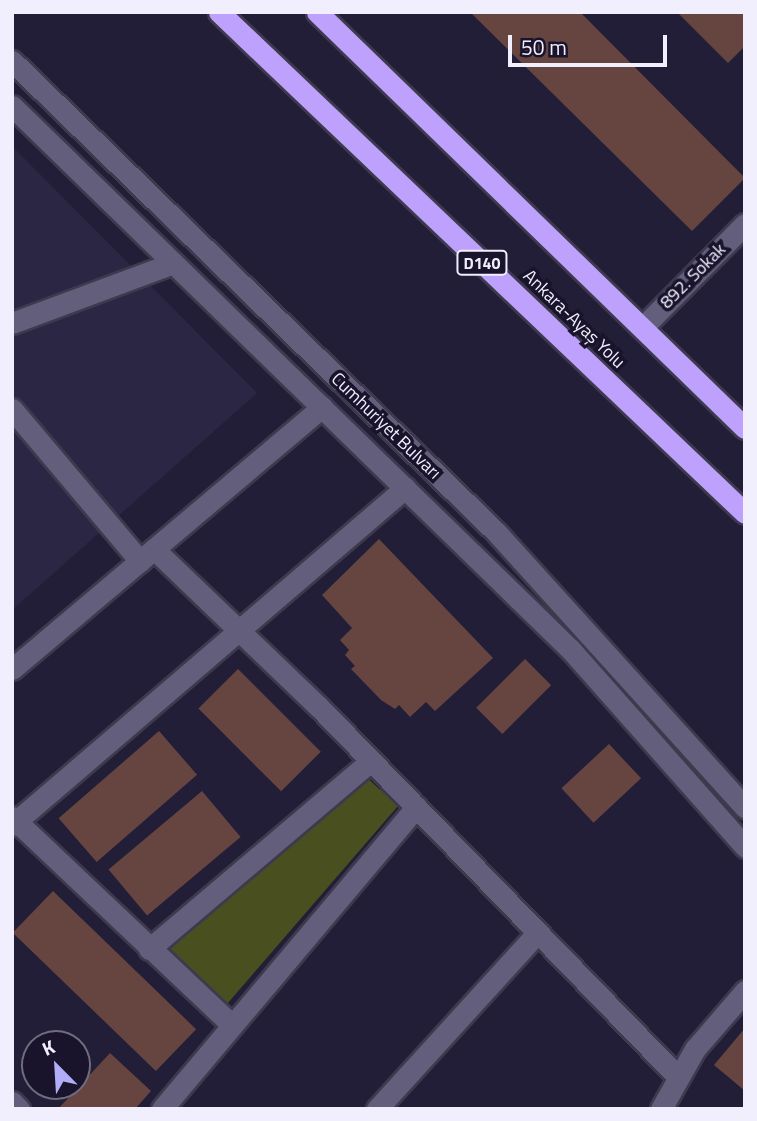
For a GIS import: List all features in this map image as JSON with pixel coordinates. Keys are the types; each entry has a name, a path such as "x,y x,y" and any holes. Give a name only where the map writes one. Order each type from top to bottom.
{"highway":[{"name":"Ankara-Ayaş Yolu","path":"219,12 745,513"},
{"path":"317,12 745,428"}],"street":[{"name":"Cumhuriyet Bulvarı","path":"12,61 497,533 745,807"},
{"name":"Cumhuriyet Bulvarı","path":"12,106 571,650 745,847"},
{"name":"892. Sokak","path":"642,328 745,224"},
{"path":"12,323 173,262"},
{"path":"12,669 322,407"},
{"path":"12,409 147,555 239,630 371,761 678,1077"},
{"path":"232,1025 14,821 405,488"},
{"path":"149,949 371,761"},
{"path":"162,1109 416,807"},
{"path":"377,1109 538,932"},
{"path":"661,1109 695,1049 745,991"},
{"path":"12,1102 19,1109"}],"shaded area":[{"path":"12,146 257,393 12,610"}],"green space":[{"path":"364,775 398,806 227,1004 164,949"}],"building":[{"path":"470,12 580,12 745,178 692,231"},
{"path":"677,12 745,12 745,46 728,63"},
{"path":"379,539 493,658 435,711 426,702 410,717 399,705 395,709 381,700 351,669 355,666 345,655 349,650 340,640 352,628 322,595"},
{"path":"525,659 551,685 502,734 476,708"},
{"path":"238,669 321,752 281,791 198,709"},
{"path":"159,731 197,775 97,862 59,818"},
{"path":"609,744 641,778 594,823 561,788"},
{"path":"202,791 241,837 147,915 109,869"},
{"path":"53,891 196,1029 156,1071 13,933"},
{"path":"745,1028 745,1091 714,1065"},
{"path":"110,1053 151,1091 135,1109 58,1109 66,1100 91,1100 91,1073"}]}
